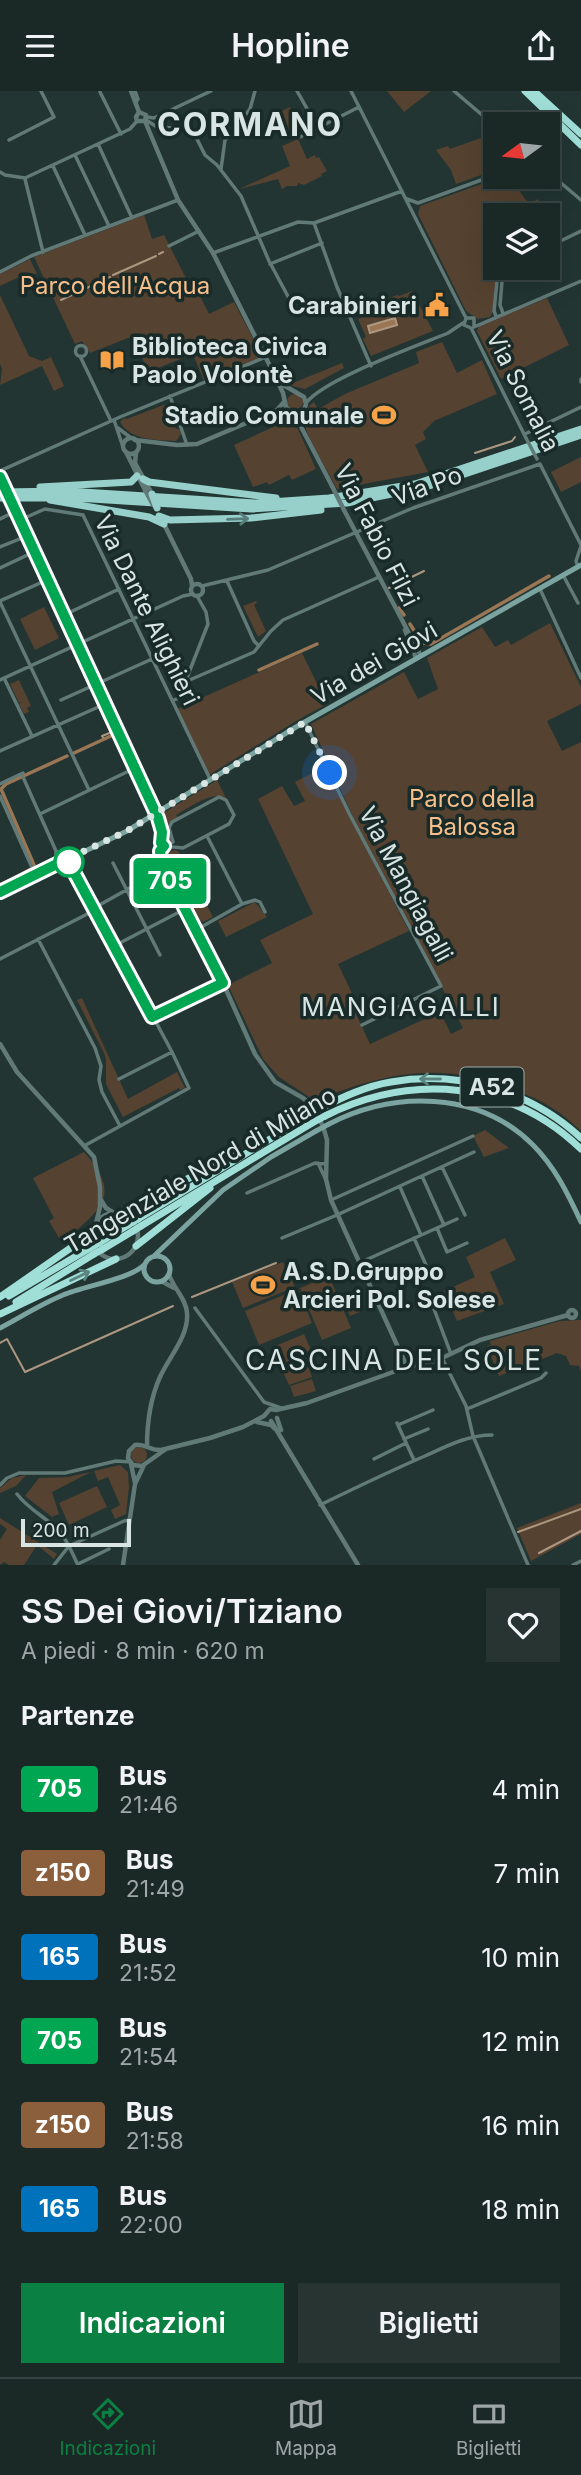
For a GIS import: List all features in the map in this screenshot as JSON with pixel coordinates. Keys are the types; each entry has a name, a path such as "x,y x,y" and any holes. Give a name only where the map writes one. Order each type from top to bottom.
{"highway":[{"path":"525,91 581,145"},
{"path":"534,91 581,134"},
{"path":"1,488 207,501 297,502 415,484 581,429"},
{"path":"39,497 55,502 160,516 251,519 287,515 346,506 426,487 581,435"},
{"path":"1,488 131,482 140,477 149,482 297,502"},
{"path":"149,492 160,516"},
{"path":"0,498 39,497 251,509 346,506"},
{"name":"Tangenziale Nord di Milano","path":"139,1222 312,1123 323,1112 352,1093 389,1082 449,1079 512,1094 555,1117 581,1138"},
{"name":"Tangenziale Nord di Milano","path":"323,1112 393,1091 467,1091 508,1102 531,1112 551,1123 581,1149"},
{"name":"Tangenziale Nord di Milano","path":"0,1299 101,1246 275,1135 312,1123"},
{"path":"116,1213 275,1135"},
{"path":"136,1246 241,1165"},
{"path":"0,1299 85,1238 95,1226"},
{"name":"Tangenziale Nord di Milano","path":"0,1313 92,1251"},
{"path":"0,1313 116,1259"}],"main road":[{"name":"Via dei Giovi","path":"0,891 122,834 305,722 580,566"},
{"path":"0,1328 62,1296 133,1274 208,1203 312,1123 329,1124 362,1109 402,1100 453,1104 481,1112 514,1130 533,1145 563,1185 581,1222"},
{"path":"133,1274 160,1282 169,1274 169,1242"},
{"path":"154,1256 167,1260"},
{"path":"144,1265 146,1277"}],"street":[{"path":"9,140 54,117 41,91"},
{"path":"133,91 139,112 137,121"},
{"path":"0,172 25,178 121,134 137,121 154,118 211,91"},
{"path":"222,172 221,158 225,140 244,125 243,118 250,109 256,91"},
{"path":"297,91 318,128"},
{"path":"351,91 465,320 464,325 471,328"},
{"path":"454,91 483,116"},
{"path":"100,92 121,134"},
{"path":"300,137 359,107"},
{"path":"139,112 145,113 178,200 213,253 277,380 286,408 291,412"},
{"path":"146,119 157,127 191,129 205,155 217,165 241,196 270,264 291,302"},
{"path":"98,144 132,218"},
{"path":"75,155 108,226"},
{"path":"53,166 85,236"},
{"path":"25,178 43,252"},
{"path":"405,198 418,203 483,179"},
{"path":"560,182 581,200"},
{"path":"213,253 298,222 314,223 402,191"},
{"path":"0,271 178,200"},
{"path":"414,215 418,203"},
{"path":"314,223 341,297 371,366"},
{"path":"560,241 581,231"},
{"path":"169,246 199,232"},
{"path":"270,264 322,243"},
{"path":"496,316 494,311 497,280"},
{"path":"503,280 500,305 503,313"},
{"path":"277,380 286,388 302,394 315,393 448,333 471,328 581,281"},
{"path":"448,333 471,316 482,322"},
{"path":"471,328 476,323 475,319"},
{"name":"Via Somalia","path":"471,328 581,546 576,561 580,566"},
{"path":"80,356 116,426 124,449 149,492"},
{"path":"0,471 112,420 266,358"},
{"path":"124,449 124,442 133,439 187,445 199,443 279,409 289,394 296,391"},
{"path":"251,422 291,412 297,413 315,393"},
{"path":"301,425 304,407 302,394"},
{"path":"170,396 187,445"},
{"path":"526,436 581,407"},
{"name":"Via Fabio Filzi","path":"291,412 346,506 356,533 419,657"},
{"path":"116,426 138,444 135,462 140,477"},
{"path":"124,449 131,454 154,442"},
{"name":"Via Po","path":"2,679 197,590 268,570 413,508 538,461"},
{"path":"0,477 1,488 11,501 156,813 161,826 164,847 160,859 164,869 223,983 255,1054 268,1075 280,1086 311,1105 326,1131 327,1183 331,1200 407,1367"},
{"name":"Via Dante Alighieri","path":"20,520 45,509 83,515 210,779"},
{"path":"0,519 16,512"},
{"path":"160,516 207,615 208,624 184,685"},
{"path":"0,547 27,536"},
{"path":"0,568 34,552"},
{"path":"563,575 578,603"},
{"path":"172,698 173,693 184,685 249,655 284,620 379,577"},
{"path":"47,580 0,601 89,790"},
{"path":"227,581 254,641 259,646"},
{"path":"64,616 119,589"},
{"path":"540,589 581,678"},
{"path":"61,700 153,659"},
{"path":"2,679 32,737"},
{"path":"0,751 105,704"},
{"name":"Via Mangiagalli","path":"305,722 349,815 441,986 362,1025"},
{"path":"40,814 135,768"},
{"path":"0,784 23,775 56,851 70,863 189,1088 84,1146"},
{"path":"0,796 35,874"},
{"path":"164,847 177,848 183,848 229,824 234,815 223,797 172,822 169,828 177,848"},
{"path":"207,835 242,904"},
{"path":"164,847 173,842 173,839"},
{"path":"56,851 56,864"},
{"path":"113,863 160,955"},
{"path":"0,959 164,869"},
{"path":"196,930 242,904 257,900 265,912"},
{"path":"114,946 185,909"},
{"path":"192,922 204,926"},
{"path":"38,939 95,1048 101,1066 99,1080 102,1092 120,1126"},
{"path":"152,1017 223,983"},
{"path":"0,1044 17,1072 84,1146 97,1165 100,1199 93,1240 96,1249 107,1258 126,1257 136,1246 138,1234 134,1223 129,1217 106,1208 100,1199"},
{"path":"119,1079 172,1052"},
{"path":"331,1200 473,1136"},
{"path":"282,1238 400,1187 474,1151"},
{"path":"247,1193 315,1163 326,1164"},
{"path":"318,1163 327,1183"},
{"path":"442,1167 465,1215"},
{"path":"422,1176 444,1225"},
{"path":"400,1187 421,1235"},
{"path":"95,1226 104,1216 116,1213"},
{"path":"359,1263 457,1219"},
{"path":"437,1228 447,1252 467,1243"},
{"path":"415,1238 426,1265"},
{"path":"0,1485 19,1473 65,1473 116,1461 139,1444 147,1427 158,1381 182,1337 186,1324 186,1305 174,1288 169,1274"},
{"path":"160,1282 174,1288"},
{"path":"195,1308 264,1402 320,1505 358,1565"},
{"path":"434,1309 452,1354"},
{"path":"139,1444 147,1448 166,1449 210,1438 407,1367 442,1358 480,1340 568,1315 572,1318 578,1315"},
{"path":"442,1358 467,1409 473,1436 528,1565"},
{"path":"467,1409 541,1378 546,1373"},
{"path":"264,1402 279,1408 290,1408"},
{"path":"414,1460 398,1424 433,1410"},
{"path":"271,1415 286,1444"},
{"path":"255,1422 271,1425 278,1431"},
{"path":"122,1565 135,1484 150,1456 147,1448 147,1427"},
{"path":"374,1459 428,1429"},
{"path":"320,1505 414,1460 473,1436 492,1434"},
{"path":"116,1461 137,1466 166,1449"},
{"path":"128,1453 135,1484"},
{"path":"17,1494 26,1506 57,1529 78,1565 109,1549"},
{"path":"54,1565 69,1546 115,1525 129,1524"},
{"path":"573,1565 581,1561"}],"green space":[{"path":"387,91 431,91 404,112"},
{"path":"290,107 303,131 289,138 276,114"},
{"path":"483,137 483,174 456,184 451,170 436,150 448,146 450,149"},
{"path":"298,139 307,159 315,155 316,158 319,157 327,171 321,174 322,176 304,185 298,183 297,186 282,189 278,179 239,189 290,166 282,146"},
{"path":"483,183 483,189 518,189 528,203 483,203 483,280 496,280 490,317 478,319 466,311 418,214 420,206"},
{"name":"Parco dell'Acqua","path":"144,215 152,239 164,235 195,296 199,294 209,314 234,302 261,354 260,358 204,381 193,354 148,372 133,336 90,353 82,341 75,344 34,257"},
{"path":"30,259 37,274 28,273 0,286 0,274"},
{"path":"412,291 433,331 371,356 363,339 366,337 358,319 361,318 359,311"},
{"path":"0,295 29,356 42,361 51,357 64,386 54,391 42,366 0,385"},
{"path":"547,298 569,345 501,379 477,331 479,326"},
{"name":"Stadio Comunale","path":"442,342 457,373 482,360 497,394 434,421 423,432 426,439 415,445 428,472 337,489 306,430 303,421 305,411 314,402 318,409 345,394 419,363 416,352"},
{"path":"342,363 344,368 305,389 288,385"},
{"path":"292,394 298,394 303,402 301,408 292,410 287,405 287,399"},
{"path":"166,404 176,429 179,429 181,434 176,441 137,436 120,422 124,418"},
{"path":"293,418 316,469 292,480 289,475 269,485 267,482 253,487 234,445"},
{"path":"581,457 581,482 561,492 551,472"},
{"path":"256,601 254,605 266,631 258,637 243,606"},
{"path":"44,607 59,638 35,650 20,619"},
{"name":"Parco della Balossa","path":"550,623 581,687 581,704 547,721 562,751 581,742 581,1131 543,1103 504,1085 452,1074 392,1077 372,1081 315,1101 279,1077 263,1059 228,985 272,963 260,940 313,914 258,799 282,786 294,806 305,801 295,782 324,767 409,931 338,964 362,1014 357,1016 370,1044 440,1012 451,1034 463,1028 354,819 311,724 404,672 418,699 438,689 427,658 482,627 495,647 508,640 511,645"},
{"path":"302,653 327,704 209,775 177,709"},
{"path":"19,680 31,706 27,708 29,712 24,714 19,704 22,702 19,703 10,684"},
{"path":"217,780 226,798 207,798 176,815 178,817 170,822 167,829 171,841 164,842 162,814"},
{"path":"175,850 179,852 213,917 203,922 195,918 164,860 165,853"},
{"path":"255,902 267,917 226,937 218,921"},
{"path":"82,998 128,1099 177,1072 185,1088 179,1088 123,1117 106,1084 104,1053 77,1000"},
{"path":"485,1130 509,1148 484,1157 473,1136"},
{"path":"84,1152 103,1181 105,1192 96,1212 62,1243 49,1221 54,1218 33,1178"},
{"path":"505,1238 516,1260 490,1272 504,1304 457,1321 444,1291 475,1277 466,1257"},
{"name":"A.S.D.Gruppo Arcieri Pol. Solese","path":"283,1262 295,1287 243,1308 232,1282"},
{"path":"329,1276 351,1328 322,1340 300,1288"},
{"path":"298,1289 312,1323 259,1345 245,1311"},
{"path":"354,1296 360,1312 350,1316 343,1300"},
{"path":"581,1320 581,1372 579,1366 570,1365 566,1356 557,1353 499,1376 487,1346 491,1345 490,1341 560,1321"},
{"path":"304,1334 314,1357 282,1370 273,1347"},
{"path":"307,1363 312,1377 289,1385 283,1372"},
{"path":"312,1379 316,1391 294,1397 290,1386"},
{"path":"139,1447 145,1449 145,1461 139,1463 133,1461 131,1455 133,1449"},
{"path":"120,1465 128,1472 129,1487 126,1514 115,1519 111,1510 120,1505 108,1477 98,1481 94,1471"},
{"path":"91,1472 52,1492 59,1514 52,1517 25,1496 39,1478 68,1477"},
{"path":"26,1475 16,1486 0,1493 0,1488 12,1478"},
{"path":"97,1486 107,1507 69,1525 59,1503"},
{"path":"581,1503 581,1534 531,1561 517,1528"},
{"path":"0,1518 57,1554 54,1559 37,1545 24,1565 9,1565 4,1562 0,1565 0,1540 7,1529 0,1524"}],"shaded area":[{"path":"395,318 397,325 370,333 368,326"}],"waterway":[{"path":"159,254 163,252"},
{"path":"113,275 156,256"},
{"path":"98,282 110,277"},
{"path":"61,300 91,286"},
{"path":"475,453 512,441 515,437"},
{"path":"389,588 424,571"},
{"path":"410,624 422,643 431,644 549,576"},
{"path":"399,608 404,615"},
{"path":"259,670 317,644"},
{"path":"104,739 102,736 112,732"},
{"path":"74,753 113,735"},
{"path":"33,868 1,789 6,784 67,756"},
{"path":"0,886 31,869"},
{"path":"192,1297 276,1263"},
{"path":"0,1343 7,1339 25,1372 173,1306"},
{"path":"518,1532 581,1509"},
{"path":"539,1553 581,1531"}],"bus line":[{"name":"705","path":"0,477 158,818 162,832 161,843 164,846 160,851 161,862 223,983 152,1017 68,861 65,860 0,892"}],"place":[{"name":"Carabinieri","path":"437,305"},
{"name":"Biblioteca Civica Paolo Volontè","path":"112,360"},
{"name":"Stadio Comunale","path":"384,415"},
{"name":"A.S.D.Gruppo Arcieri Pol. Solese","path":"263,1285"}],"district":[{"name":"CORMANO","path":"250,124"},
{"name":"MANGIAGALLI","path":"401,1006"},
{"name":"CASCINA DEL SOLE","path":"394,1360"}],"route":[{"path":"69,862 65,860 127,831 305,722 330,773"}]}
